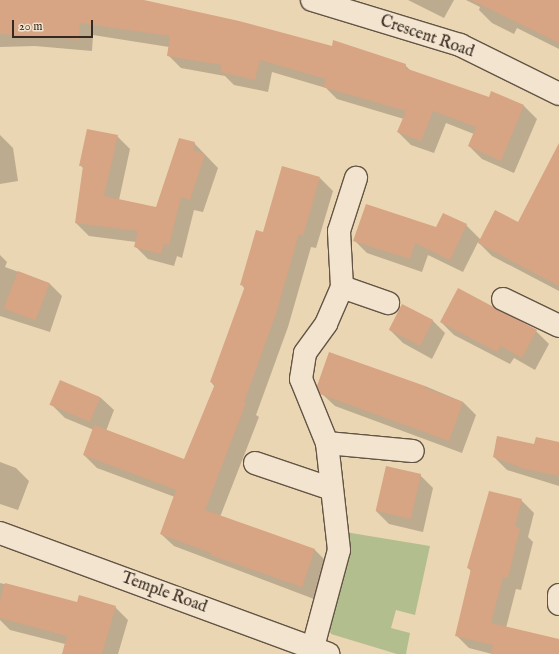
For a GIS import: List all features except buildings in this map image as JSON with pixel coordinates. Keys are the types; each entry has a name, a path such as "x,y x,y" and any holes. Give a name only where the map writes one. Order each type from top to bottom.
{"street":[{"name":"Crescent Road","path":"312,0 460,45 559,94"},
{"path":"321,651 339,550 327,443 301,380 305,353 326,324 342,287 339,231 356,178"},
{"path":"342,287 388,304"},
{"path":"503,299 559,326"},
{"path":"327,443 413,451"},
{"path":"254,463 332,489"},
{"name":"Temple Road","path":"0,533 321,651"},
{"path":"559,595 559,604"}],"green space":[{"path":"345,532 430,546 415,615 396,610 391,628 410,633 406,654 397,654 331,634 327,623"}]}
